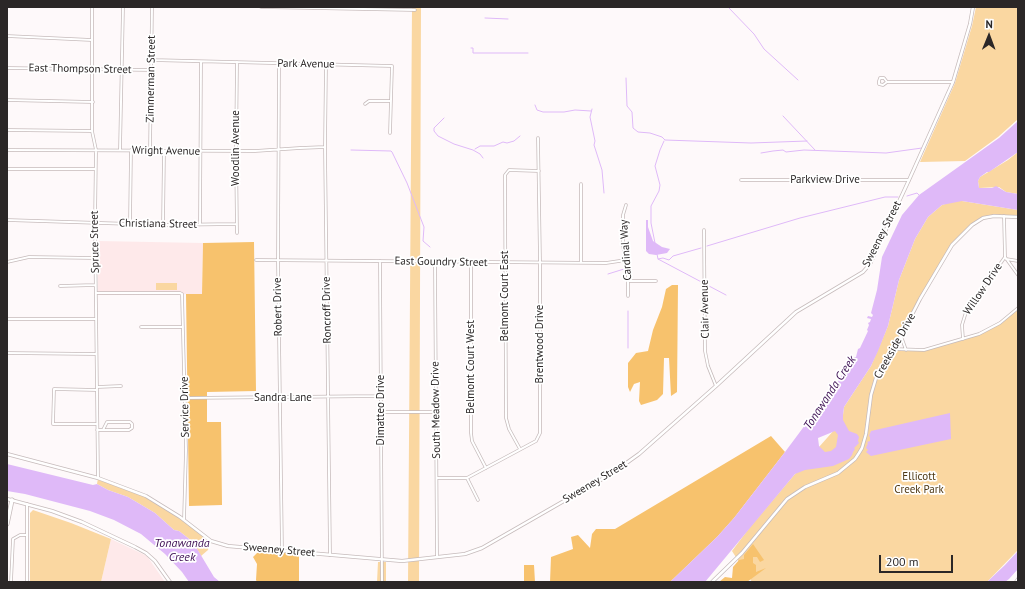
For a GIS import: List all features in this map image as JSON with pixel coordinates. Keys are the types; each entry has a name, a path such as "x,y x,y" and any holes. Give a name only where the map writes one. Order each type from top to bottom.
{"main road":[{"path":"7,524 9,500"}],"street":[{"name":"Spruce Street","path":"92,7 92,131 96,150 95,258 98,478"},
{"path":"120,150 123,7"},
{"name":"Zimmerman Street","path":"150,151 152,7"},
{"path":"261,7 415,10"},
{"name":"Sweeney Street","path":"7,454 98,478 146,496 161,504 211,541 220,544 282,551 402,561 465,554 482,548 611,474 639,454 716,386 796,312 863,272 870,264 952,82 970,24 973,7"},
{"path":"7,36 92,40"},
{"name":"Park Avenue","path":"152,60 392,66 390,133"},
{"path":"200,224 201,62"},
{"name":"Woodlin Avenue","path":"236,233 237,62"},
{"name":"Robert Drive","path":"279,63 278,261 282,551"},
{"name":"Roncroff Drive","path":"326,64 325,147 330,555"},
{"name":"East Thompson Street","path":"7,68 152,70"},
{"path":"887,82 952,82"},
{"path":"7,100 93,102"},
{"path":"366,104 369,102 390,101"},
{"path":"7,130 92,131"},
{"name":"Brentwood Drive","path":"437,478 467,478 536,442 540,433 538,138"},
{"name":"Wright Avenue","path":"7,150 255,152 278,149 325,147"},
{"path":"130,223 131,150"},
{"path":"163,224 164,151"},
{"path":"7,169 95,170"},
{"name":"Belmont Court East","path":"520,449 509,428 506,418 505,175 509,170 538,171"},
{"name":"Parkview Drive","path":"741,180 909,180"},
{"path":"581,184 581,263"},
{"name":"Cardinal Way","path":"626,205 623,216 628,296"},
{"name":"Creekside Drive","path":"712,582 742,553 787,499 805,487 838,473 855,459 862,448 866,434 871,395 879,372 952,245 964,231 977,221 988,216 1018,217"},
{"name":"Willow Drive","path":"963,339 962,325 966,312 1006,258 1004,216"},
{"name":"Christiana Street","path":"7,220 163,224 236,224"},
{"name":"Clair Avenue","path":"704,230 705,351 708,366 716,386"},
{"path":"7,262 28,257 95,258"},
{"path":"1006,258 1018,261"},
{"path":"1006,258 1018,275"},
{"name":"East Goundry Street","path":"256,260 505,263 610,263 626,260"},
{"name":"Dimatteo Drive","path":"380,261 382,582"},
{"name":"South Meadow Drive","path":"435,262 437,557"},
{"name":"Belmont Court West","path":"471,262 471,433 472,441 486,468"},
{"path":"628,281 656,281"},
{"path":"60,286 96,285"},
{"name":"Service Drive","path":"96,293 182,294 185,398 184,520"},
{"path":"893,349 924,350 979,334 1000,324 1018,308"},
{"path":"7,319 96,319"},
{"path":"141,327 183,327"},
{"path":"901,336 906,350"},
{"path":"7,353 96,354"},
{"path":"97,387 121,386"},
{"path":"97,390 54,389 53,424 97,424"},
{"name":"Sandra Lane","path":"185,398 381,396"},
{"path":"381,412 436,412"},
{"path":"97,430 103,430 129,430 132,428 132,424 130,422 107,422 103,430"},
{"path":"467,478 478,500"},
{"path":"9,500 27,504 82,522 136,547 155,561 170,582"},
{"path":"27,504 27,582"},
{"path":"12,582 13,539 20,535 27,535"}],"shaded area":[{"path":"98,241 203,243 202,294 98,295"},
{"path":"254,242 256,391 207,392 207,422 221,422 222,505 189,506 186,294 202,294 203,243"},
{"path":"672,285 678,285 677,392 671,396 669,358 664,358 663,394 657,400 641,405 639,401 640,382 634,384 630,392 628,387 628,363 636,353 648,351 666,289"},
{"path":"771,436 785,452 734,518 717,537 670,582 550,582 551,557 573,549 571,537 578,535 590,548 592,534 596,529 615,529"},
{"path":"111,539 147,556 165,582 101,582"},
{"path":"753,544 764,560 760,562 757,557 753,557 753,563 756,565 756,572 766,568 747,582 719,582 725,577 732,578 733,567 739,560 744,559 744,555"},
{"path":"259,551 299,554 299,582 257,582 257,564 253,557"},
{"path":"524,565 534,565 535,582 524,582"}],"green space":[{"path":"412,7 421,7 419,582 408,582"},
{"path":"976,7 1018,7 1018,119 998,137 965,161 920,162 955,83 972,26"},
{"path":"1018,152 1018,194 1006,192 999,187 979,188 978,181 980,177"},
{"name":"Ellicott Creek Park","path":"954,201 1018,210 1018,217 994,216 977,221 952,245 907,323 894,349 924,350 979,334 1000,323 1018,308 1018,550 987,582 752,582 732,551 750,527 843,420 844,407 871,366 888,326 899,280 915,239 928,217 942,205"},
{"path":"156,283 177,283 177,290 156,290"},
{"path":"98,478 146,496 180,517 211,541 208,550 201,556 193,542 179,531 174,530 155,513 128,497 108,490 97,484"},
{"path":"33,510 111,539 101,582 30,582 30,513"},
{"path":"378,562 386,562 386,582 377,582"}],"water":[{"path":"1018,121 1018,152 980,177 978,181 979,188 992,188 996,186 1006,192 1018,194 1018,210 962,201 942,205 928,217 915,239 899,280 888,326 878,351 871,366 844,407 843,420 849,431 857,434 859,437 859,443 854,448 855,449 852,455 849,459 833,466 805,470 795,474 705,582 670,582 717,537 734,518 785,452 822,400 836,384 853,358 856,357 858,349 860,348 868,331 868,323 871,319 867,318 868,316 872,317 873,315 871,313 877,290 882,257 902,215 919,195 999,138","holes":["835,431 838,435 836,447 831,451 825,452 819,446 818,438"]},
{"path":"646,220 648,220 648,227 653,241 662,247 670,249 667,253 656,255 649,254 646,251"},
{"path":"950,413 951,439 871,456 866,452 868,450 866,448 867,442 870,441 869,436 871,431"},
{"name":"Tonawanda Creek","path":"7,464 93,485 97,484 108,490 128,497 155,513 174,530 179,531 193,542 214,577 220,582 189,582 165,554 141,534 114,520 90,511 25,494 7,491"},
{"path":"1018,551 1018,569 1009,579 1005,582 987,582 1005,565"}],"waterway":[{"path":"728,7 754,34 764,49 798,80"},
{"path":"485,18 508,19"},
{"path":"471,48 473,48 473,53 528,53"},
{"path":"626,78 627,106 632,112 633,128 638,132 650,133 662,137 665,140 751,143 807,141"},
{"path":"535,105 537,110 543,112 564,112 575,110 591,111"},
{"path":"592,109 590,117 595,141 594,145 602,170 604,193"},
{"path":"783,116 815,150"},
{"path":"444,118 434,128 434,131 438,136 454,144 473,150 480,154 483,158"},
{"path":"475,149 480,146 494,146 503,142 507,143 514,141 520,136"},
{"path":"655,243 651,223 651,206 659,191 660,185 655,166 664,141"},
{"path":"761,153 783,150 786,152 804,150 886,153 922,148"},
{"path":"351,150 392,152 407,183 424,227 423,241 430,247"},
{"path":"907,196 917,193 919,195"},
{"path":"707,246 800,218 885,197 898,197"},
{"path":"701,248 673,256 669,260 663,258 658,259 726,295"},
{"path":"657,254 658,259"},
{"path":"608,274 624,269"},
{"path":"628,311 628,348"}]}
